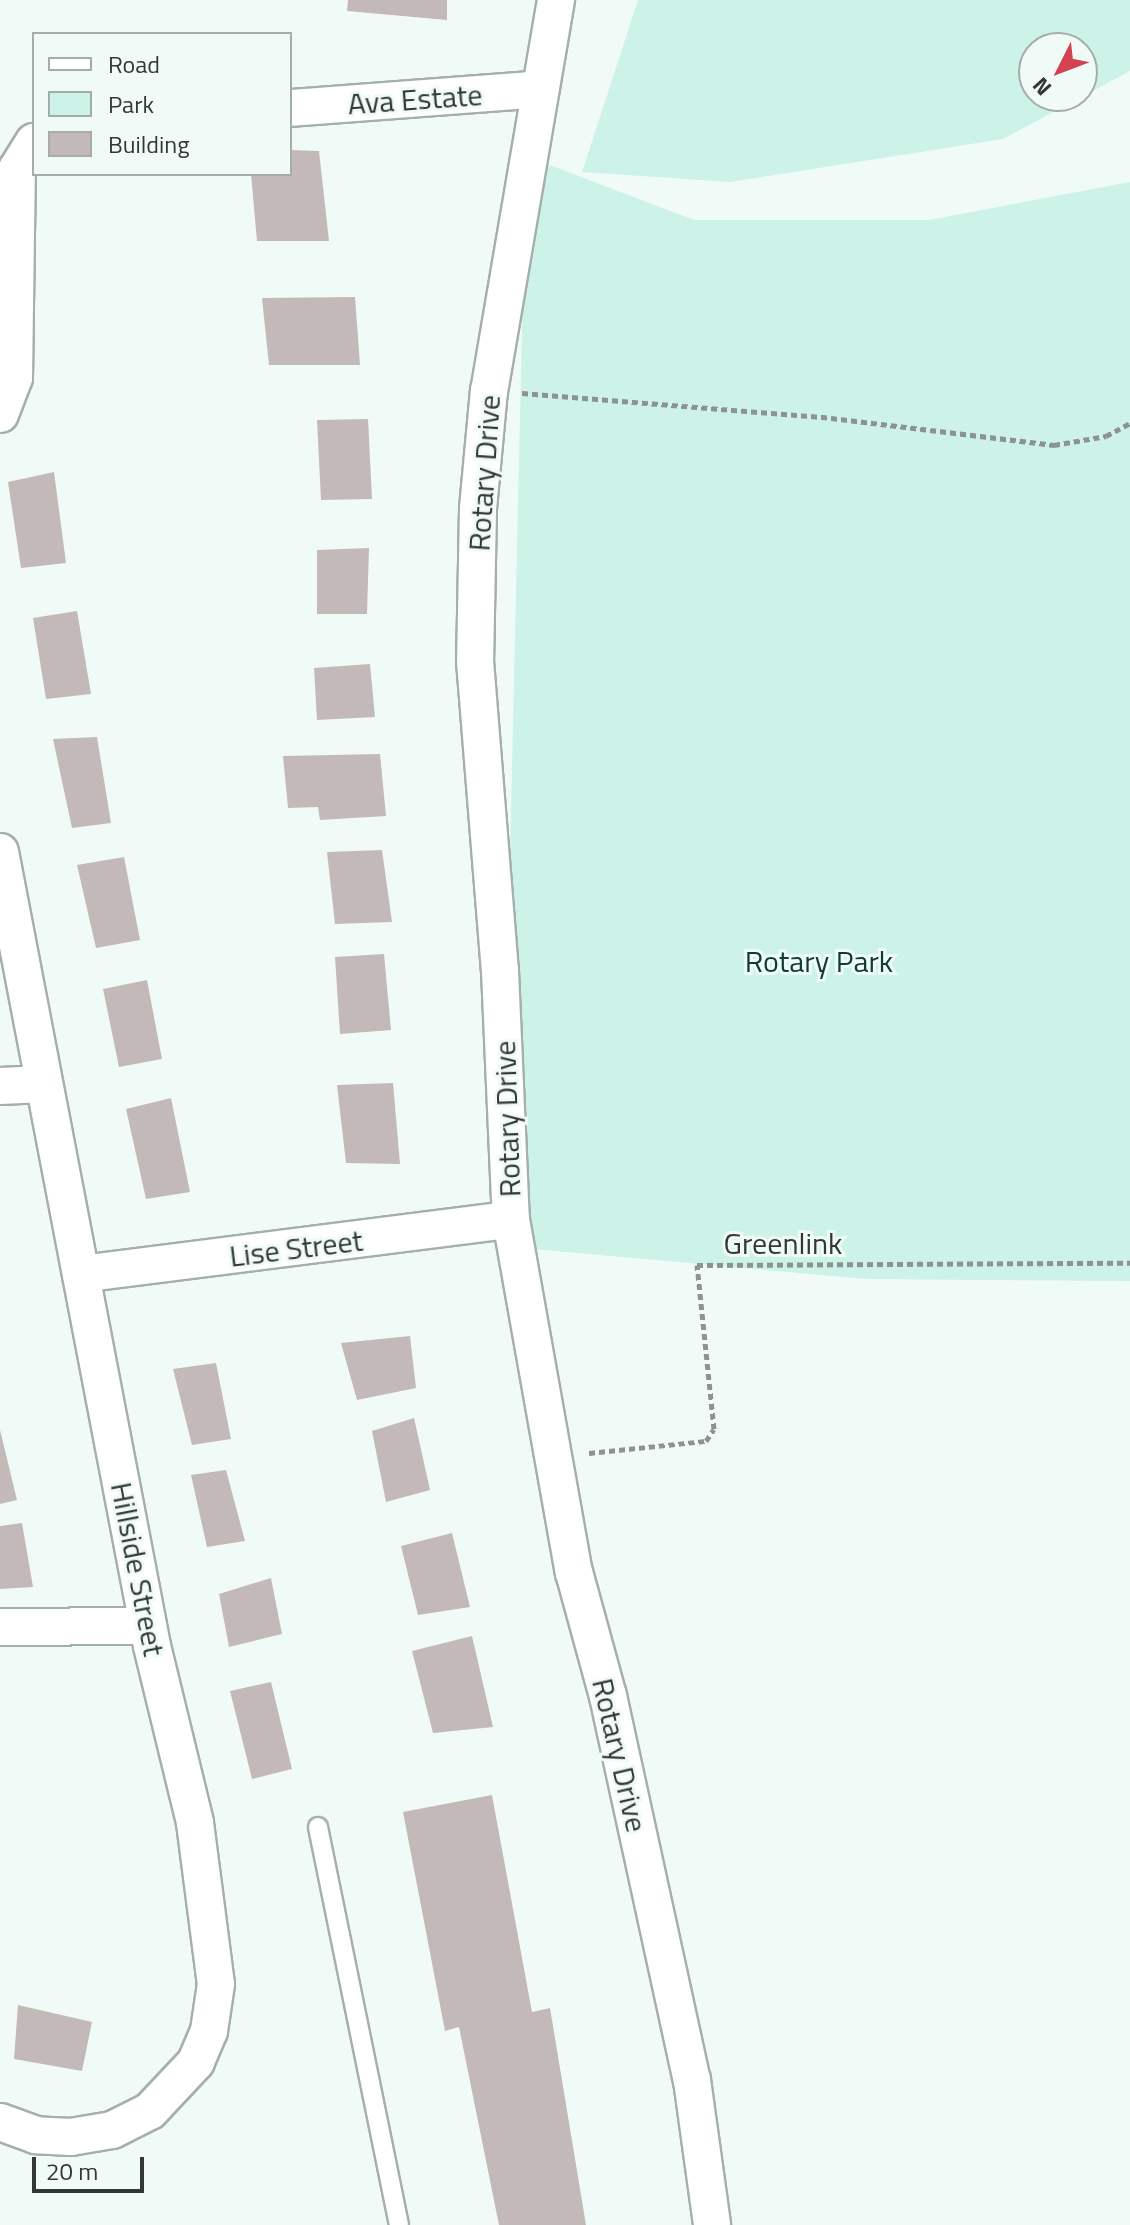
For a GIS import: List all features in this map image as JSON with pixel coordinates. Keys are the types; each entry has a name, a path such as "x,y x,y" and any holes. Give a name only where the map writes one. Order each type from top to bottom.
{"street":[{"name":"Rotary Drive","path":"556,0 489,390 478,488 475,661 500,971 511,1220 574,1572 608,1696 692,2080 712,2225"},
{"name":"Ava Estate","path":"292,108 540,89"},
{"path":"0,414 14,378 17,169 32,145"},
{"name":"Hillside Street","path":"0,852 148,1626 179,1743 206,1890 216,1984 209,2031 183,2081 150,2111 123,2126 54,2137 0,2122"},
{"path":"0,1086 44,1084"},
{"name":"Lise Street","path":"81,1274 511,1220"},
{"path":"0,1627 148,1626"}],"lane":[{"path":"318,1827 399,2225"}],"path":[{"path":"489,390 831,418 1054,445 1106,436 1130,423"},
{"name":"Greenlink","path":"585,1452 706,1441 714,1429 697,1265 1130,1263"}],"green space":[{"path":"638,0 1130,0 1130,71 1098,88 1098,32 1018,32 1018,112 1053,112 1003,139 730,182 582,172"},
{"name":"Rotary Park","path":"526,156 694,220 929,220 1130,182 1130,1281 865,1279 501,1246"}],"building":[{"path":"348,0 447,0 447,20 347,11"},
{"path":"292,150 319,151 329,241 257,241 251,176 292,176"},
{"path":"355,297 360,365 269,365 262,298"},
{"path":"368,419 372,499 321,500 317,420"},
{"path":"54,472 66,563 21,568 8,482"},
{"path":"369,548 367,614 317,614 317,550"},
{"path":"77,611 91,694 46,699 33,618"},
{"path":"370,664 375,717 317,720 314,668"},
{"path":"97,737 111,823 72,828 53,739"},
{"path":"380,754 386,816 320,820 318,807 288,808 283,756"},
{"path":"382,850 392,922 335,924 327,852"},
{"path":"124,857 140,940 96,948 77,865"},
{"path":"384,954 391,1030 340,1034 335,957"},
{"path":"147,980 162,1059 119,1067 103,989"},
{"path":"393,1083 400,1164 346,1163 337,1085"},
{"path":"171,1098 190,1192 146,1199 126,1109"},
{"path":"410,1336 416,1388 357,1400 341,1343"},
{"path":"216,1363 231,1439 192,1445 173,1369"},
{"path":"414,1418 430,1490 386,1502 372,1431"},
{"path":"0,1430 17,1500 0,1504"},
{"path":"226,1470 245,1541 207,1547 191,1475"},
{"path":"22,1523 33,1587 0,1589 0,1526"},
{"path":"452,1533 470,1607 418,1615 401,1546"},
{"path":"271,1578 282,1634 229,1647 219,1594"},
{"path":"472,1636 493,1727 433,1733 412,1651"},
{"path":"271,1682 292,1769 252,1779 230,1691"},
{"path":"492,1795 532,2012 550,2008 586,2225 499,2225 459,2027 445,2031 403,1812"},
{"path":"18,2005 92,2022 82,2071 14,2059"}]}
